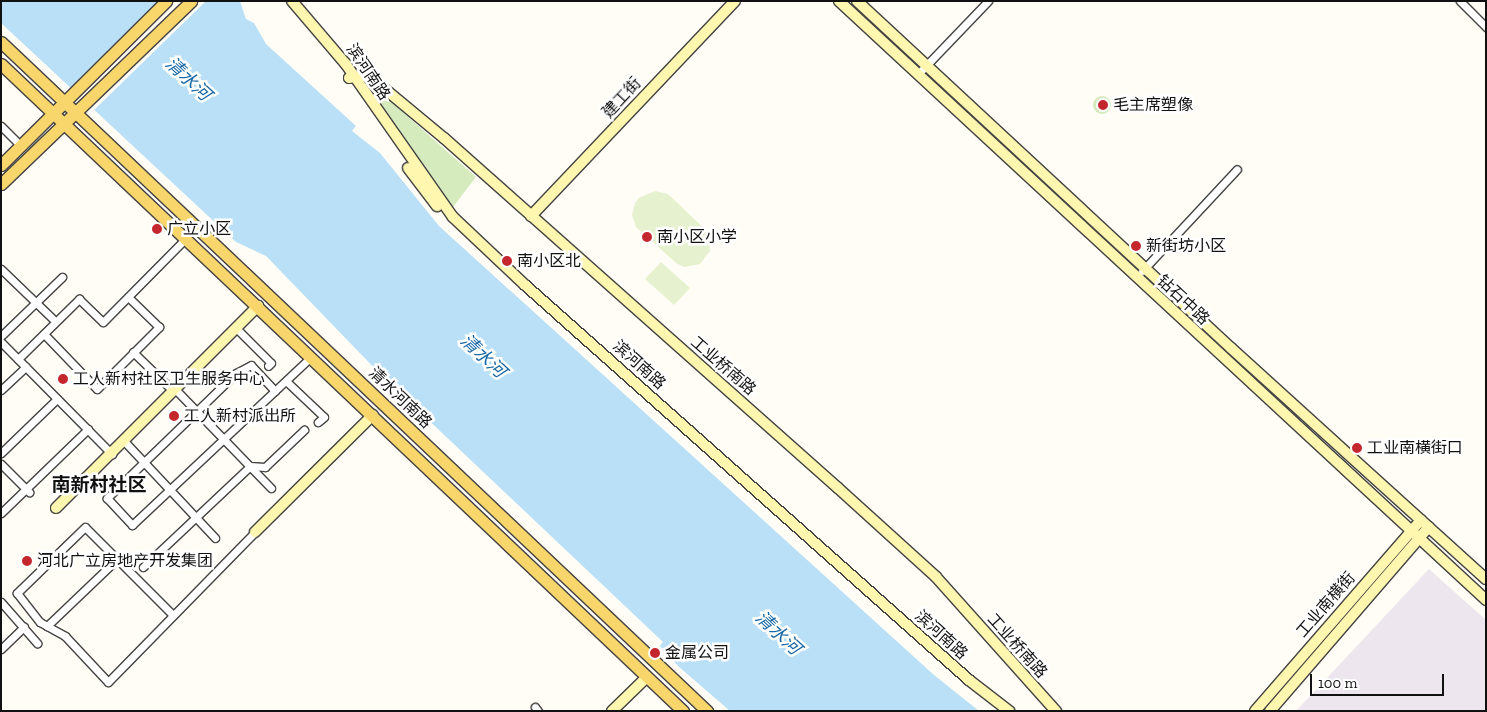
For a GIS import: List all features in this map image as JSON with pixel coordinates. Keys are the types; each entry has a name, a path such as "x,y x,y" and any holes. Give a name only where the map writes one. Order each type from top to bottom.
{"main road":[{"path":"1,184 46,141 74,93 166,1"},
{"path":"34,132 79,107 191,1"},
{"name":"滨河南路","path":"283,1 351,78 422,189 451,223 525,293 938,661 998,711"},
{"name":"滨河南路","path":"292,1 351,78 425,181 453,217 481,245 969,680 1009,711"},
{"name":"建工街","path":"531,216 734,1"},
{"name":"钻石中路","path":"839,1 1486,600"},
{"name":"钻石中路","path":"857,1 1144,268 1486,579"},
{"path":"1,42 58,93 79,107"},
{"name":"清水河南路","path":"3,69 61,117 683,711"},
{"name":"工业桥南路","path":"351,78 368,75 531,216 936,577 1056,711"},
{"path":"58,93 74,93"},
{"path":"1,165 34,132 43,116 40,99"},
{"name":"清水河南路","path":"79,107 87,120 707,711"},
{"path":"46,141 64,135 85,140"},
{"path":"56,508 258,306"},
{"path":"255,532 373,416"},
{"name":"工业南横街","path":"1255,711 1421,520"},
{"name":"工业南横街","path":"1270,711 1429,527"},
{"path":"612,711 647,677"}],"street":[{"path":"918,74 988,1"},
{"path":"1460,1 1486,27"},
{"path":"1,126 21,146"},
{"path":"1,138 8,132"},
{"path":"1137,276 1237,169"},
{"path":"18,359 79,299 104,322 186,238"},
{"path":"2,272 52,318"},
{"path":"1,336 62,276"},
{"path":"44,334 97,388 159,327 128,297"},
{"path":"236,328 271,364 268,366"},
{"path":"1,342 112,454"},
{"path":"134,352 196,411 271,488"},
{"path":"275,391 251,366 236,373 107,498 132,525 286,381 311,357"},
{"path":"1,390 26,366"},
{"path":"286,381 324,417 318,422"},
{"path":"1,453 57,399"},
{"path":"1,513 28,491 88,429"},
{"path":"144,566 250,466 264,467 304,430"},
{"path":"124,441 215,538"},
{"path":"1,464 28,491"},
{"path":"172,614 86,527 17,593 40,622 65,636 108,682 172,614 255,532"},
{"path":"47,626 117,559"},
{"path":"1,602 38,644"},
{"path":"1,649 24,627"}],"shaded area":[{"path":"1429,569 1486,620 1486,711 1296,711"}],"green space":[{"path":"380,92 476,177 453,207 373,98"},
{"path":"1098,96 1106,96 1111,101 1109,112 1098,114 1093,109 1093,101"},
{"path":"655,191 668,194 709,233 710,251 700,264 684,267 676,263 636,227 632,215 635,203 639,198"},
{"path":"661,262 690,288 674,305 645,279"}],"water":[{"name":"清水河","path":"1,1 240,1 246,19 254,23 266,44 356,126 352,131 380,153 439,226 934,675 979,711 730,711 678,666 660,646 663,642 384,378 266,256 236,242 1,23"}],"pier":[{"path":"159,1 206,1 93,111 70,88"}],"place":[{"name":"毛主席塑像","path":"1103,105"},
{"name":"广立小区","path":"157,229"},
{"name":"南小区小学","path":"647,237"},
{"name":"新街坊小区","path":"1136,246"},
{"name":"南小区北","path":"507,261"},
{"name":"工人新村社区卫生服务中心","path":"63,379"},
{"name":"工人新村派出所","path":"174,416"},
{"name":"工业南横街口","path":"1357,448"},
{"name":"河北广立房地产开发集团","path":"27,561"},
{"name":"金属公司","path":"655,653"}],"district":[{"name":"南新村社区","path":"99,485"}]}
